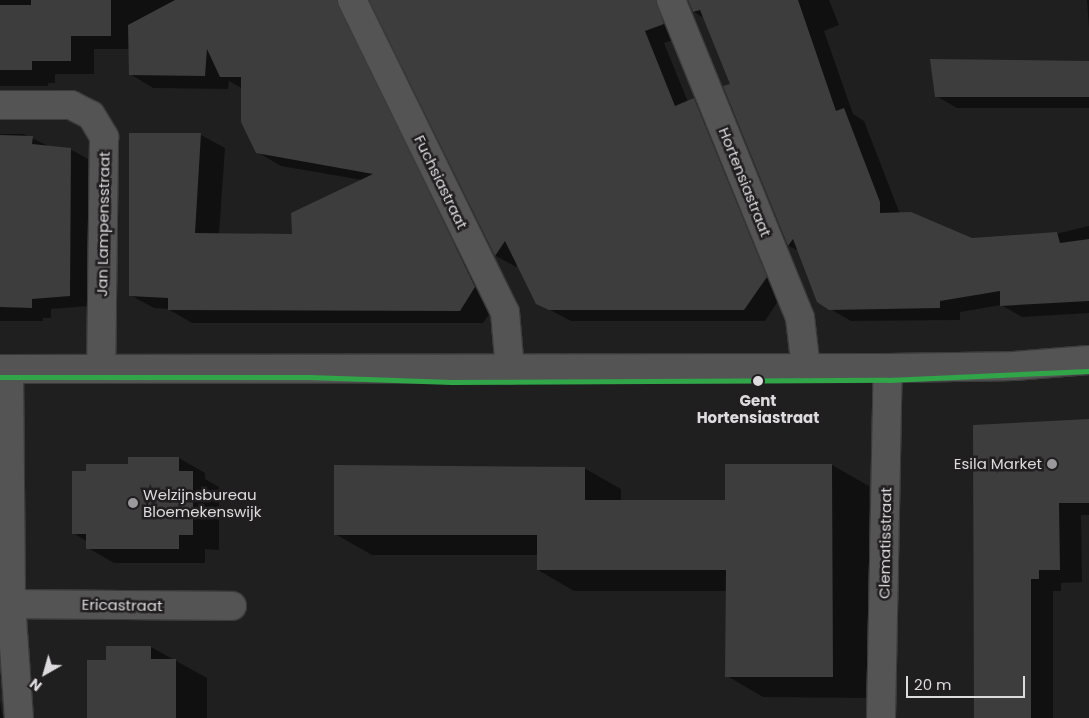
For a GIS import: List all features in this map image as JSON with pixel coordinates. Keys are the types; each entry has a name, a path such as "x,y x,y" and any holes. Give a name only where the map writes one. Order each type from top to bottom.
{"street":[{"name":"Fuchsiastraat","path":"352,0 504,312 510,370"},
{"name":"Hortensiastraat","path":"671,0 800,318 806,368"},
{"name":"Jan Lampensstraat","path":"0,105 71,105 92,115 104,137 101,369"},
{"path":"19,718 7,670 11,604 5,369 510,370 888,368 1014,366 1089,360"},
{"name":"Clematisstraat","path":"881,718 888,368"},
{"name":"Ericastraat","path":"11,604 232,606"}],"building":[{"path":"31,0 111,0 111,36 71,36 71,61 32,61 32,70 0,70 0,5 31,5"},
{"path":"175,0 337,0 475,287 460,311 168,310 168,298 129,296 129,133 201,133 195,233 292,234 291,213 373,174 256,153 241,122 241,77 220,77 207,49 205,76 129,75 128,25"},
{"path":"369,0 656,0 664,24 645,31 675,106 694,98 767,277 744,310 549,310 536,304 505,241 495,256"},
{"path":"688,0 798,0 836,111 844,108 880,202 880,213 911,212 972,238 1057,232 1060,243 1089,239 1089,301 1000,306 1000,291 940,301 940,308 829,310 817,302 793,239 788,246 723,86 730,84 700,10 693,12"},
{"path":"930,59 1089,61 1089,97 935,97"},
{"path":"0,135 33,136 32,144 71,148 70,296 32,299 32,308 0,307"},
{"path":"1089,419 1089,503 1059,503 1060,570 1039,570 1039,579 1031,579 1031,718 974,718 973,425"},
{"name":"Welzijnsbureau Bloemekenswijk","path":"128,457 179,457 179,471 193,471 193,535 179,535 179,549 86,549 86,534 72,534 72,471 86,471 86,464 128,464"},
{"path":"725,464 832,464 833,677 725,677 726,570 537,570 537,535 334,535 334,465 585,467 585,500 725,500"},
{"path":"106,646 151,646 151,659 176,659 176,718 87,718 87,660 106,660"}],"transit line":[{"path":"0,377 310,377 451,382 888,380 1089,371"}],"place":[{"name":"Gent Hortensiastraat","path":"758,381"},
{"name":"Esila Market","path":"1052,464"},
{"name":"Welzijnsbureau Bloemekenswijk","path":"133,503"}]}
